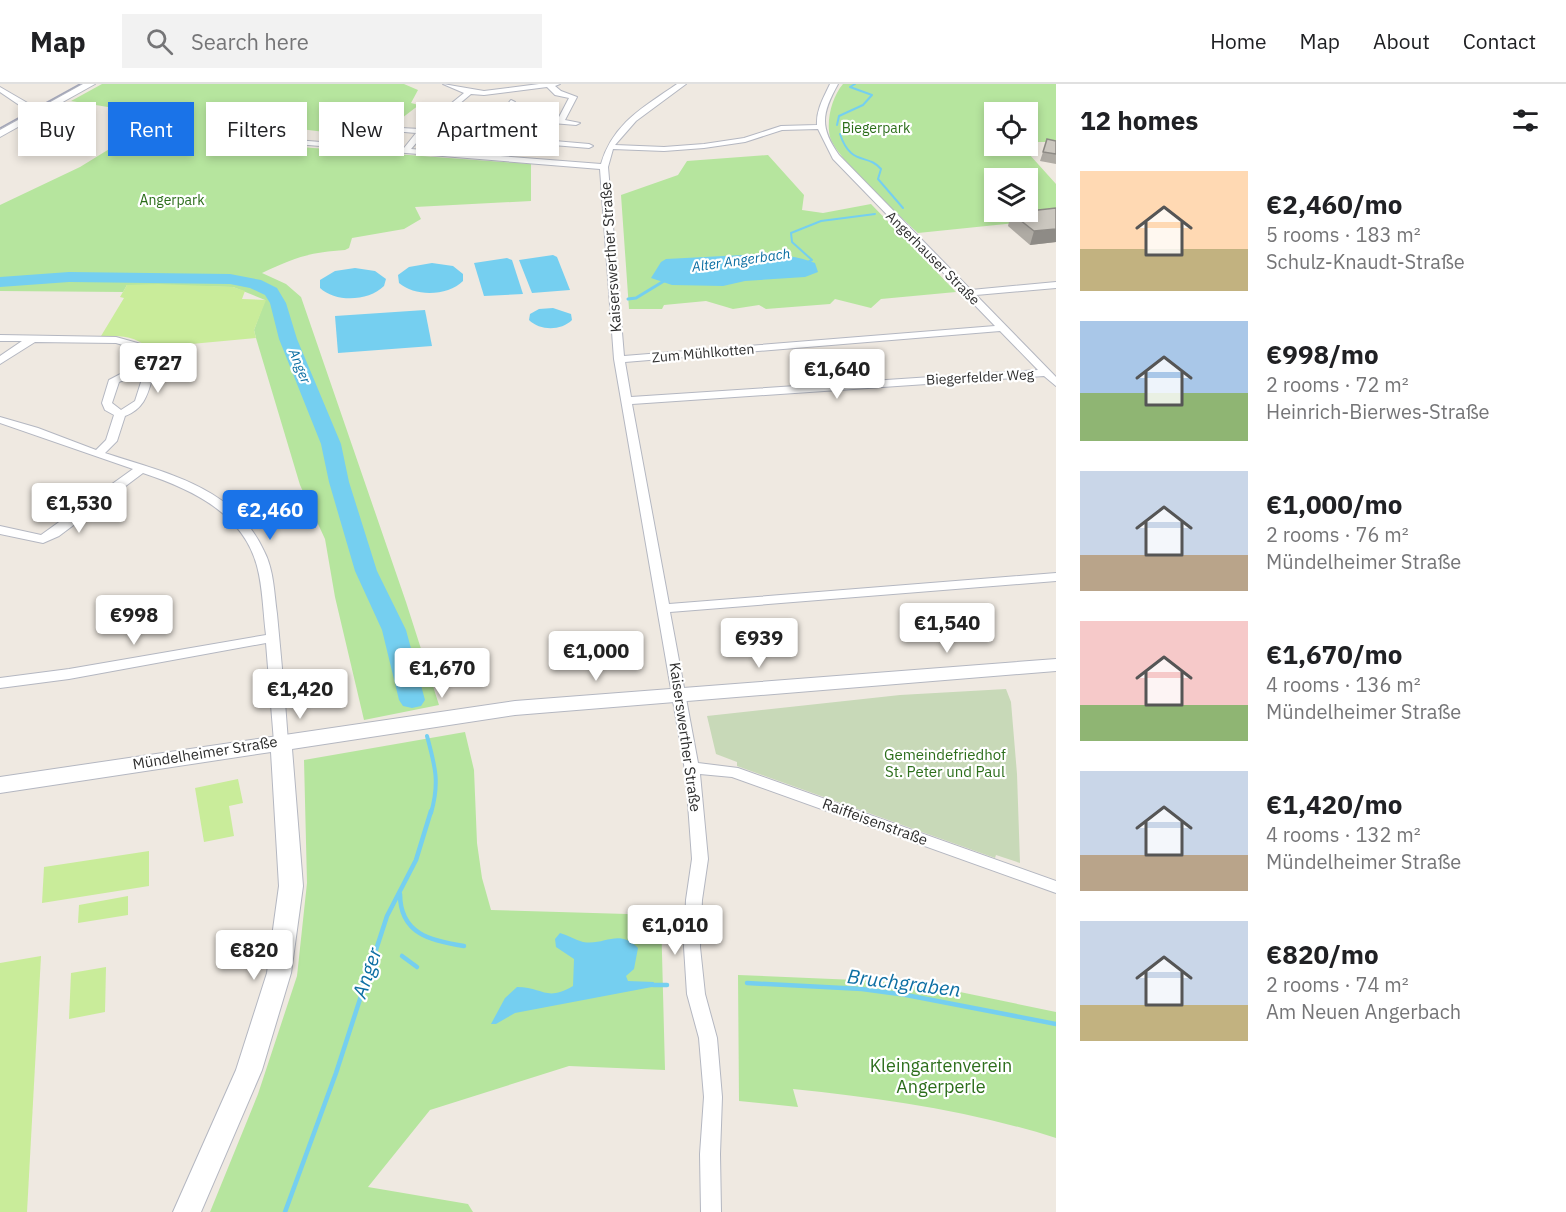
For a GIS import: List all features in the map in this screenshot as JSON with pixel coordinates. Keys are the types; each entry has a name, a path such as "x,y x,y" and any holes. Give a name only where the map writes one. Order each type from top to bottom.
{"main road":[{"path":"57,102 90,84"},
{"path":"0,134 18,124"},
{"name":"Mündelheimer Straße","path":"0,785 515,708 1056,665"},
{"path":"187,1212 249,1070 279,973 291,886 281,742"}],"street":[{"path":"447,84 469,92 484,93 552,84 558,93 573,97 561,121 576,123"},
{"name":"Kaiserswerther Straße","path":"682,84 633,119 610,147 604,167 618,359 648,530 665,608 692,768 700,859 694,900 692,947 696,994 708,1038 713,1097 710,1154 711,1212"},
{"path":"610,147 704,146 745,140 781,128 820,127 820,109 834,84"},
{"path":"0,89 21,102"},
{"path":"458,102 469,92"},
{"name":"Angerhauser Straße","path":"820,127 826,143 845,168 1056,383"},
{"path":"405,152 416,138"},
{"path":"559,144 589,146"},
{"path":"405,152 604,167"},
{"path":"968,293 1056,285"},
{"name":"Zum Mühlkotten","path":"618,359 1002,328"},
{"path":"0,338 128,342 137,346 140,351 135,371"},
{"path":"0,360 31,340"},
{"path":"135,371 144,374 147,379 140,404 131,411 120,414 109,408 107,403 114,380 135,371"},
{"name":"Biegerfelder Weg","path":"626,401 1046,373"},
{"path":"98,454 111,441 120,414"},
{"path":"0,420 142,468 198,491 226,509 243,526 258,550 263,564 273,638 281,742"},
{"path":"0,530 43,539 55,533 142,468"},
{"path":"665,608 1056,577"},
{"path":"0,683 69,674 273,638"},
{"name":"Raiffeisenstraße","path":"692,768 733,772 1056,887"}],"green space":[{"name":"Angerpark","path":"102,84 404,84 418,90 411,103 416,104 416,107 404,116 404,102 319,102 319,131 307,130 307,102 206,102 206,156 307,156 307,148 319,148 319,156 404,155 531,164 531,201 415,207 421,219 404,229 352,238 349,248 345,250 302,257 262,273 286,284 301,297 439,705 364,720 335,597 325,539 300,485 254,330 265,300 233,287 127,285 123,292 0,291 0,205 80,167 108,150 108,156 194,156 194,102 108,102 108,107 96,105 96,102 71,101"},
{"name":"Biegerpark","path":"843,84 1056,84 1056,142 1038,142 1038,102 984,102 984,156 1031,156 1056,184 1056,219 1038,221 1038,168 984,168 984,222 1026,222 918,233 843,158 835,146 830,137 829,123 836,95"},
{"path":"768,155 804,195 802,210 823,213 871,204 956,292 881,299 871,308 835,299 830,304 766,309 759,305 733,309 706,301 664,305 662,309 629,309 621,195 678,175 687,161"},
{"path":"127,285 233,287 245,291 242,299 266,300 254,330 256,338 148,348 132,338 101,336 124,298 120,297"},
{"name":"Gemeindefriedhof St. Peter und Paul","path":"1006,689 1011,702 1017,774 1020,863 996,855 995,858 737,766 737,762 716,754 707,716 900,695"},
{"path":"465,732 474,770 477,843 482,878 491,910 661,915 665,1070 569,1066 430,1110 368,1187 468,1204 473,1212 210,1212 258,1094 297,976 307,883 304,760"},
{"path":"238,779 243,803 229,806 234,836 204,842 195,788"},
{"path":"149,851 149,886 42,903 44,867"},
{"path":"128,896 128,915 78,923 79,905"},
{"path":"41,956 27,1212 0,1212 0,963"},
{"path":"106,967 105,1012 69,1019 71,973"},
{"name":"Kleingartenverein Angerperle","path":"738,975 879,981 960,992 1056,1012 1056,1138 959,1113 893,1101 793,1089 798,1107 739,1101"}],"water":[{"path":"762,254 789,256 809,261 815,263 818,272 805,277 745,281 723,286 672,285 651,278 661,262 666,259"},
{"path":"553,255 557,257 570,290 532,293 519,260"},
{"path":"507,258 512,260 523,294 484,296 474,263"},
{"path":"432,263 453,266 463,274 463,281 449,290 431,293 414,291 399,283 398,275 409,267"},
{"path":"355,268 375,271 386,279 384,286 370,295 352,298 335,296 320,288 320,280 335,271"},
{"path":"553,308 571,314 572,320 556,328 545,328 529,320 530,314 539,309"},
{"path":"425,310 432,346 338,353 335,316"},
{"path":"560,933 583,942 591,943 618,938 631,942 638,948 634,969 626,976 628,981 654,982 652,987 515,1013 496,1024 491,1024 505,998 517,987 557,993 573,986 574,959 556,947 555,939"}],"building":[{"path":"1047,139 1056,141 1056,154 1043,152"},
{"path":"1056,208 1056,229 1034,231 1022,222 1038,222 1038,210"}],"waterway":[{"name":"Alter Angerbach","path":"837,125 839,116 863,105 872,95 850,87 855,84"},
{"name":"Alter Angerbach","path":"840,134 849,151 860,158 871,161 881,169 878,179 903,208"},
{"name":"Alter Angerbach","path":"808,262 812,260 792,242 791,233 821,221 875,214"},
{"name":"Anger","path":"0,282 69,277 230,279 255,284 271,292 278,303 288,339 331,444 339,482 366,571 394,630 412,700"},
{"name":"Alter Angerbach","path":"628,299 636,298 664,281"},
{"name":"Anger","path":"427,736 436,783 431,813"},
{"name":"Anger","path":"285,1212 336,1073 387,916 416,860 431,811"},
{"path":"400,894 401,908 412,927 429,938 464,946"},
{"path":"402,956 417,967"},
{"name":"Bruchgraben","path":"747,983 862,989 906,995 1056,1024"},
{"name":"Bruchgraben","path":"653,985 667,985"}],"tram line":[{"path":"0,128 80,84"}]}
